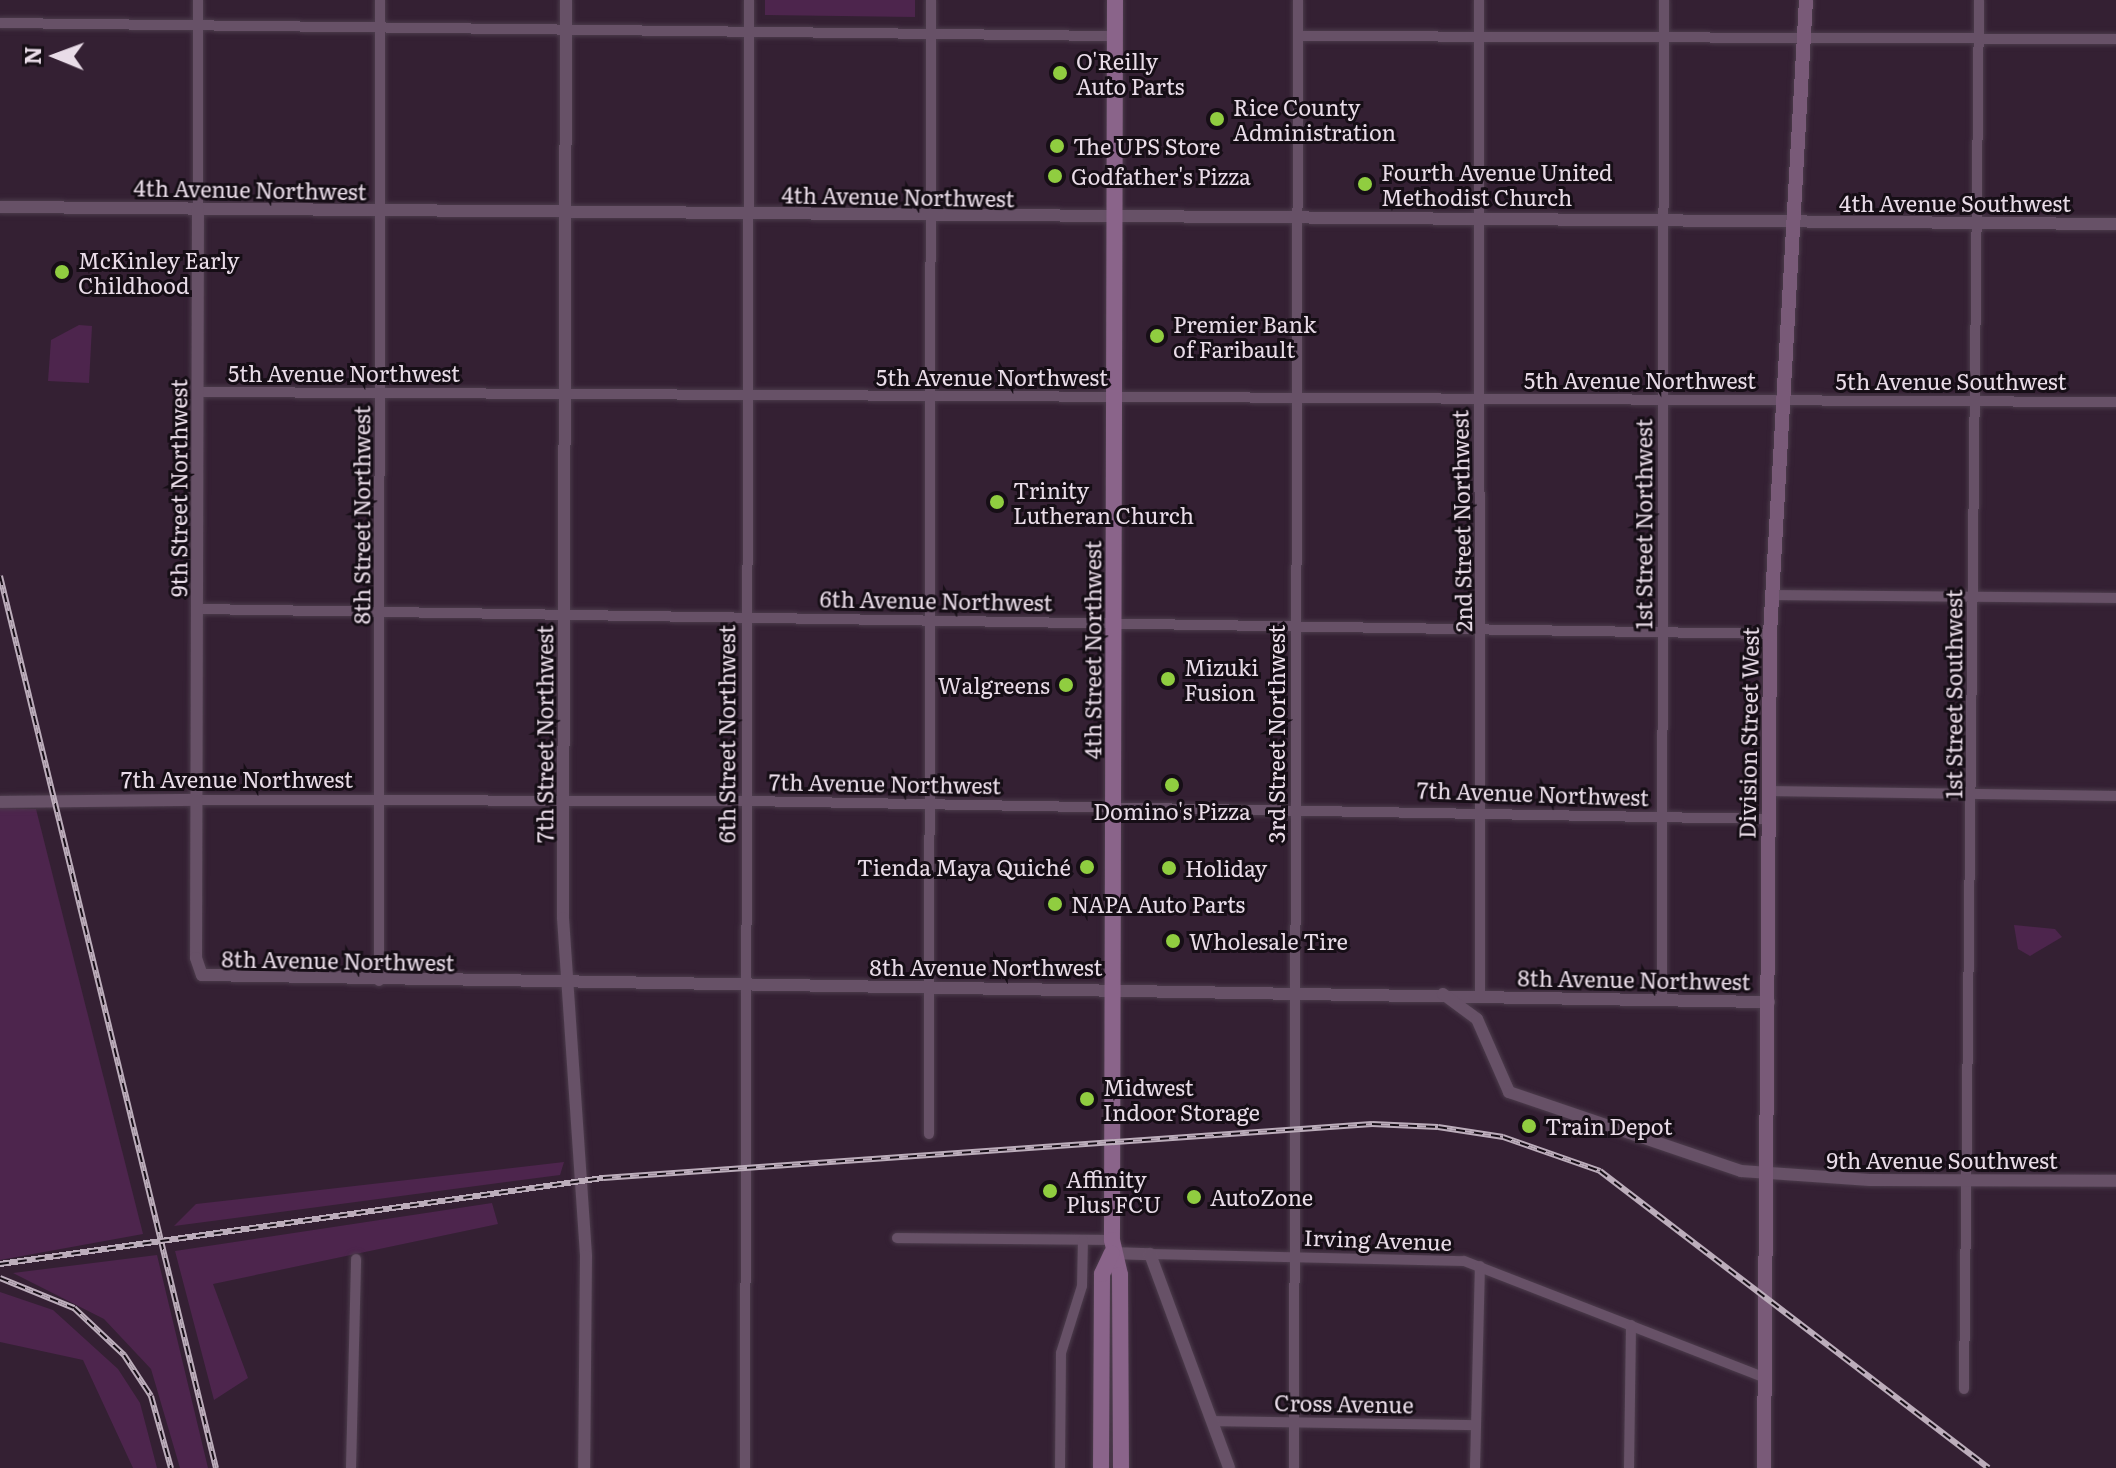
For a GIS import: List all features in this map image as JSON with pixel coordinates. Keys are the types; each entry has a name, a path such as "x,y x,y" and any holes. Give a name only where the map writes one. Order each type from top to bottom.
{"main road":[{"name":"4th Street Northwest","path":"1112,1246 1115,0"},
{"name":"Division Street West","path":"1764,1468 1770,634 1786,401 1806,0"},
{"path":"1101,1468 1102,1274 1112,1246"},
{"path":"1112,1246 1120,1275 1121,1468"}],"street":[{"name":"9th Street Northwest","path":"198,0 197,800 202,975"},
{"name":"8th Street Northwest","path":"379,981 380,0"},
{"name":"7th Street Northwest","path":"566,0 566,983 586,1256 584,1468"},
{"name":"6th Street Northwest","path":"745,1468 751,1131 745,986 749,0"},
{"path":"929,1134 931,0"},
{"name":"3rd Street Northwest","path":"1294,1468 1298,0"},
{"name":"2nd Street Northwest","path":"1479,0 1480,996 1486,1041"},
{"name":"1st Street Northwest","path":"1662,1000 1664,0"},
{"name":"1st Street Southwest","path":"1964,1389 1979,0"},
{"path":"0,23 566,26 1115,36"},
{"path":"1298,36 1664,38 1804,35 2116,39"},
{"name":"4th Avenue Northwest","path":"0,207 1795,223"},
{"name":"4th Avenue Southwest","path":"1795,223 2116,224"},
{"name":"5th Avenue Northwest","path":"198,392 1786,401"},
{"name":"5th Avenue Southwest","path":"1786,401 2116,402"},
{"path":"1773,595 2116,598"},
{"name":"6th Avenue Northwest","path":"198,609 1482,627 1770,634"},
{"path":"1770,791 2116,796"},
{"name":"7th Avenue Northwest","path":"0,802 564,799 1482,811 1769,819"},
{"name":"8th Avenue Northwest","path":"202,975 379,981 1440,993 1769,1002"},
{"path":"1440,993 1472,1012 1486,1041"},
{"name":"9th Avenue Southwest","path":"1486,1041 1501,1084 1519,1098 1768,1177 2116,1181"},
{"name":"Irving Avenue","path":"897,1238 1083,1240 1150,1254 1296,1256 1480,1266 1765,1378"},
{"path":"1060,1468 1061,1353 1082,1286 1083,1240"},
{"path":"1150,1254 1229,1468"},
{"path":"351,1468 356,1259"},
{"path":"1475,1468 1480,1266"},
{"path":"1629,1468 1631,1325"},
{"name":"Cross Avenue","path":"1212,1421 1476,1425"}],"shaded area":[{"path":"765,0 915,0 915,17 765,15"},
{"path":"79,325 92,326 89,383 48,381 51,340"},
{"path":"0,808 36,809 143,1234 0,1260"},
{"path":"2014,925 2055,929 2062,937 2030,956 2018,949"},
{"path":"564,1162 560,1175 174,1226 196,1204"},
{"path":"492,1203 498,1224 213,1284 248,1378 214,1400 175,1251"},
{"path":"157,1255 208,1468 180,1468 151,1369 104,1319 13,1273"},
{"path":"0,1292 53,1310 118,1369 140,1403 157,1468 133,1468 83,1360 0,1342"}],"railway":[{"path":"0,576 216,1468"},
{"path":"0,1264 603,1178 1372,1124 1438,1127 1503,1137 1600,1171 1988,1468"},
{"path":"0,1278 74,1308 124,1355 151,1396 171,1468"}],"place":[{"name":"O'Reilly Auto Parts","path":"1060,73"},
{"name":"Rice County Administration","path":"1217,119"},
{"name":"The UPS Store","path":"1057,146"},
{"name":"Godfather's Pizza","path":"1055,176"},
{"name":"Fourth Avenue United Methodist Church","path":"1365,184"},
{"name":"McKinley Early Childhood","path":"62,272"},
{"name":"Premier Bank of Faribault","path":"1157,336"},
{"name":"Trinity Lutheran Church","path":"997,502"},
{"name":"Mizuki Fusion","path":"1168,679"},
{"name":"Walgreens","path":"1066,685"},
{"name":"Domino's Pizza","path":"1172,785"},
{"name":"Tienda Maya Quiché","path":"1087,867"},
{"name":"Holiday","path":"1169,868"},
{"name":"NAPA Auto Parts","path":"1055,904"},
{"name":"Wholesale Tire","path":"1173,941"},
{"name":"Midwest Indoor Storage","path":"1087,1099"},
{"name":"Train Depot","path":"1529,1126"},
{"name":"Affinity Plus FCU","path":"1050,1191"},
{"name":"AutoZone","path":"1194,1197"}]}
